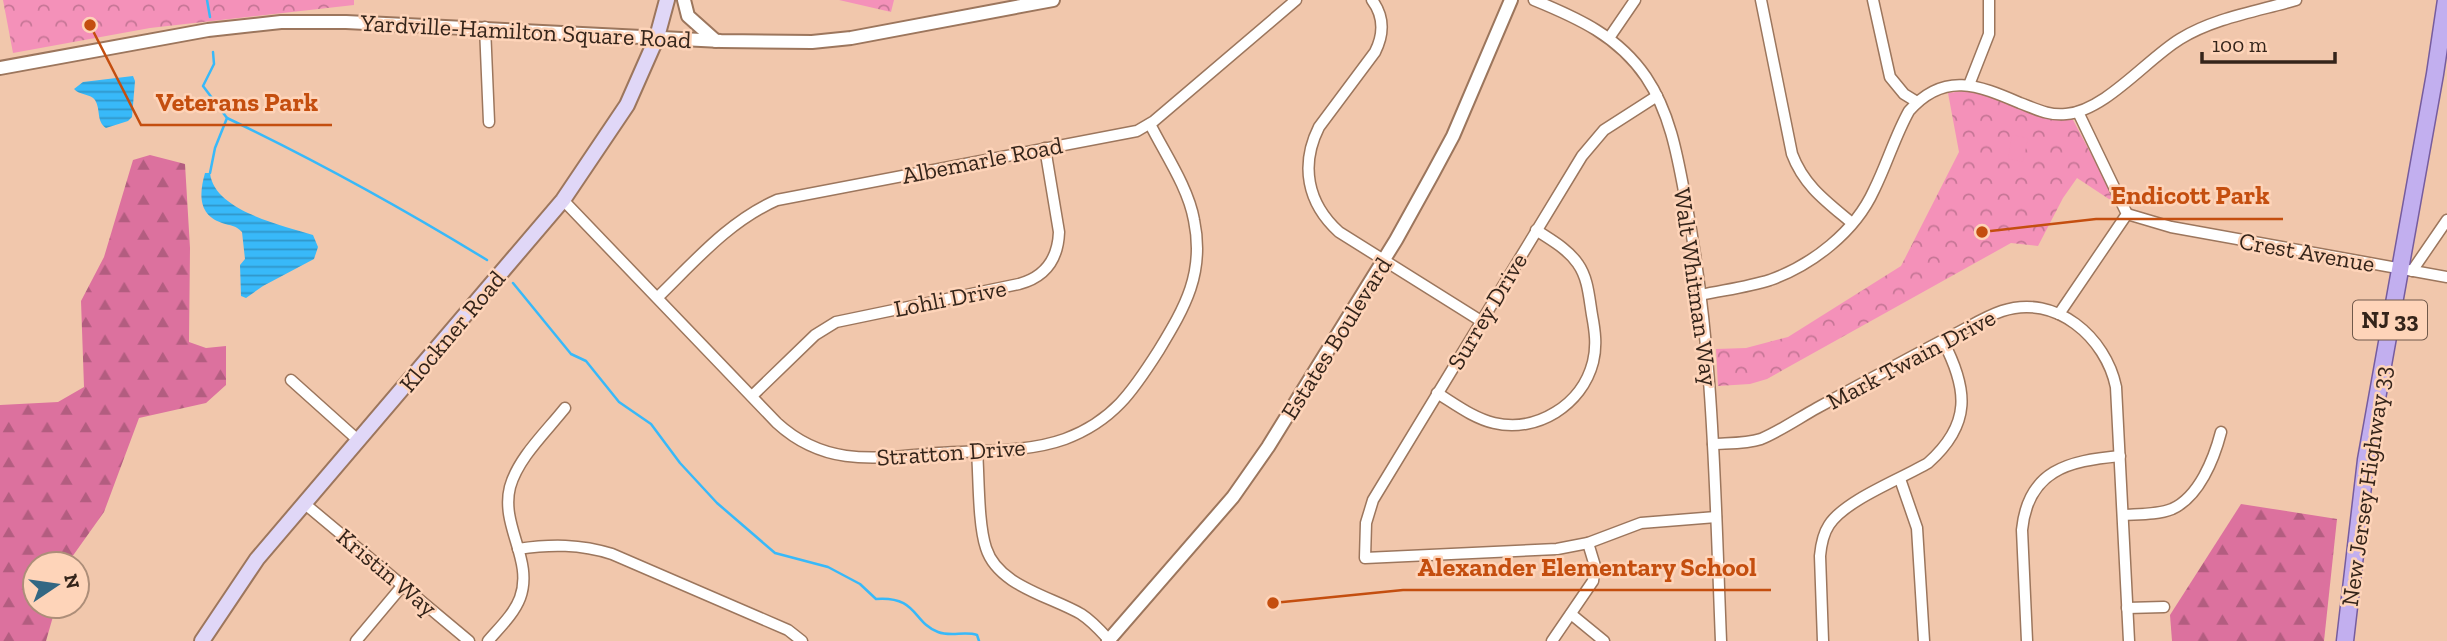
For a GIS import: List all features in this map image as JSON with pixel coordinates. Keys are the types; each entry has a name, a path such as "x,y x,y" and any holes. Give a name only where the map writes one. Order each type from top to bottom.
{"main road":[{"name":"Klockner Road","path":"202,641 257,559 563,200 627,105 657,37 667,0"},
{"name":"New Jersey Highway 33","path":"2346,641 2366,460 2406,270 2446,0"}],"street":[{"path":"684,0 688,16 716,41"},
{"name":"Yardville-Hamilton Square Road","path":"0,68 208,30 257,24 318,21 485,27 716,41 835,40 1053,0"},
{"name":"Albemarle Road","path":"658,297 729,229 745,216 777,200 1137,131 1150,124 1296,0"},
{"path":"1372,0 1382,23 1380,42 1320,127 1310,151 1308,176 1315,202 1330,223 1481,321"},
{"name":"Estates Boulevard","path":"1108,640 1233,497 1251,472 1384,260 1453,135 1511,0"},
{"name":"Walt Whitman Way","path":"1534,0 1578,18 1609,38 1634,62 1657,96 1670,126 1701,295 1713,444 1721,641"},
{"path":"1609,38 1635,0"},
{"path":"1761,0 1792,154 1797,167 1813,190 1852,223"},
{"path":"1873,0 1889,77 1903,94 1917,102"},
{"path":"1969,85 1989,34 1989,0"},
{"path":"1701,295 1752,285 1787,273 1819,253 1852,223 1874,192 1903,121 1917,102 1933,91 1945,86 1969,85 2041,112 2078,112 2098,103 2166,49 2197,30 2296,0"},
{"path":"485,27 489,122"},
{"name":"Surrey Drive","path":"1588,543 1557,549 1365,558 1366,523 1373,500 1536,230 1592,142 1617,119 1657,96"},
{"path":"2059,314 2127,214 2078,112"},
{"name":"Stratton Drive","path":"563,200 782,427 812,446 845,457 861,459 1044,445 1095,425 1110,415 1135,389 1182,313 1195,272 1197,253 1194,219 1188,200 1150,124"},
{"name":"Lohli Drive","path":"752,396 815,335 836,322 1019,284 1038,276 1053,261 1059,243 1045,148"},
{"name":"Crest Avenue","path":"2127,214 2171,227 2447,277"},
{"path":"2406,270 2447,220"},
{"path":"1437,393 1484,420 1511,425 1552,415 1569,402 1583,385 1595,348 1586,282 1582,270 1568,252 1536,230"},
{"name":"Mark Twain Drive","path":"1713,444 1760,439 2002,311 2031,308 2059,314 2084,330 2102,350 2116,387 2129,641"},
{"path":"1823,641 1819,556 1830,523 1846,508 1928,463 1947,442 1958,419 1962,393 1960,379 1943,341"},
{"path":"291,380 359,441"},
{"path":"488,641 520,599 524,577 508,512 509,488 520,465 565,408"},
{"path":"2123,515 2163,512 2182,503 2194,490 2216,452 2221,432"},
{"path":"977,451 984,540 991,560 1013,581 1083,615 1108,640"},
{"path":"2027,641 2022,530 2032,496 2049,475 2071,463 2120,456"},
{"path":"1900,479 1917,528 1924,641"},
{"name":"Kristin Way","path":"305,504 470,641"},
{"path":"1552,641 1593,581 1595,573 1588,543 1641,523 1716,517"},
{"path":"518,549 563,544 612,554 788,630 802,641"},
{"path":"356,641 403,585"},
{"path":"2127,608 2164,607"},
{"path":"1571,614 1604,641"}],"green space":[{"path":"3,0 354,0 354,5 150,28 13,53"},
{"path":"839,0 894,0 891,12"},
{"path":"1971,90 2043,118 2072,118 2118,205 2077,178 2063,198 2038,246 2011,243 1767,379 1750,384 1718,386 1716,349 1746,348 1788,337 1901,266 1959,152 1948,93"},
{"path":"2012,135 2028,138 2023,162 2008,159"},
{"path":"150,155 185,164 190,248 189,342 206,348 226,346 226,385 206,403 139,418 104,512 77,550 21,550 21,620 52,620 46,641 0,641 0,405 58,402 84,387 81,301 104,257 133,160"},
{"path":"2241,504 2337,519 2324,641 2172,641 2170,615"}],"water":[{"path":"133,76 135,81 132,117 128,121 106,128 101,122 95,100 74,89 83,82"},
{"path":"205,173 210,173 214,186 236,207 251,215 313,235 318,247 314,259 246,298 241,296 240,265 245,259 242,232 214,219 204,209 201,196"}],"waterway":[{"path":"207,0 210,17"},
{"path":"210,173 215,148 227,118 203,86 214,64 213,52"},
{"path":"227,118 359,186 487,260"},
{"path":"513,283 571,354 586,361 619,402 651,424 680,463 717,503 775,553 828,567 860,584 876,599 890,599 907,605 923,622 938,632 977,635 979,641"}],"place":[{"name":"Veterans Park","path":"90,25"},
{"name":"Endicott Park","path":"1982,232"},
{"name":"Alexander Elementary School","path":"1273,603"}]}
